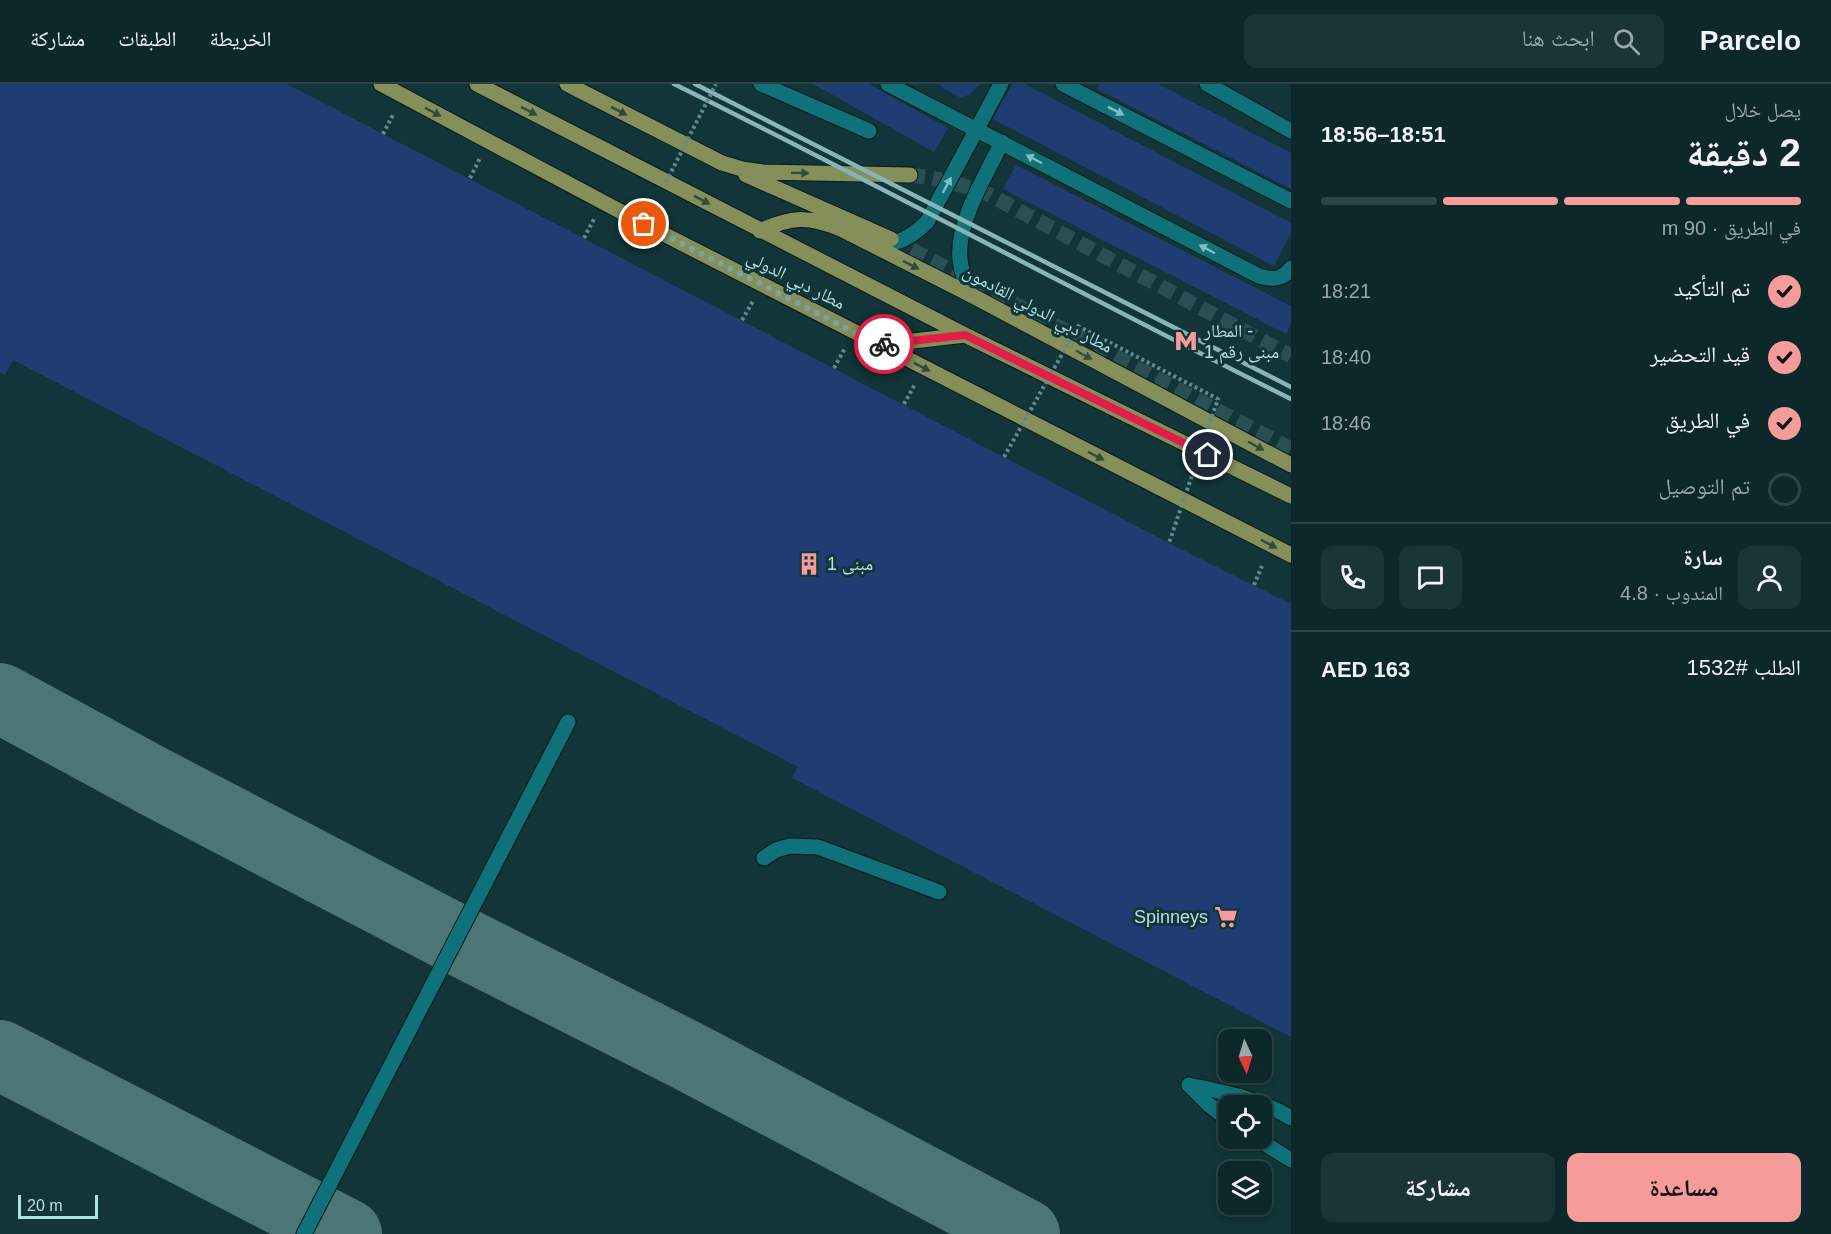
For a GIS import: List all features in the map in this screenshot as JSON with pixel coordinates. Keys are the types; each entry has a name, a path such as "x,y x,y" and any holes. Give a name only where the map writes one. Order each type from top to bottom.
{"main road":[{"name":"مطار دبي الدولي","path":"381,84 634,219 1291,555"},
{"name":"مطار دبي الدولي","path":"477,84 980,343 1291,496"},
{"path":"567,84 722,164 891,239"},
{"path":"722,164 763,172 910,175"},
{"name":"مطار دبي الدولي القادمون","path":"760,231 781,221 802,219 822,221 842,229 1291,465"},
{"path":"879,345 965,335"}],"lane":[{"path":"761,84 869,131"},
{"path":"888,84 1259,276 1269,279 1279,278 1288,273 1291,268"},
{"path":"876,247 896,244 913,235 927,222 1001,84"},
{"path":"1064,84 1083,88 1291,201"},
{"path":"1207,84 1291,131"},
{"path":"971,295 963,278 960,240 964,222 1002,142"},
{"path":"304,1234 568,722"},
{"path":"764,858 776,850 790,846 818,847 939,892"},
{"path":"1218,1112 1189,1085 1237,1095"},
{"path":"1272,1108 1291,1118"},
{"path":"1272,1148 1291,1160"}],"path":[{"path":"666,182 716,84"},
{"path":"1004,457 1078,326 1218,399 1170,543"},
{"path":"1254,585 1262,566"}],"building":[{"name":"مبنى 1","path":"0,84 287,84 1169,543 1291,604 1291,1037 792,778 798,767 13,360 5,375 0,372"},
{"path":"813,84 869,84 948,128 934,152"},
{"path":"941,84 980,84 970,94 961,98 941,87"},
{"path":"1012,84 1025,84 1291,223 1291,233 1274,266 993,119"},
{"path":"1099,84 1158,84 1291,153 1291,189 1097,89"},
{"path":"1016,165 1291,306 1291,324 1286,334 1003,189"}],"taxiway":[{"path":"0,698 153,781 456,939 690,1057 1025,1234"},
{"path":"0,1055 347,1234"}],"tunnel":[{"path":"910,175 948,182 986,193 1291,356"},
{"path":"891,239 1291,449"}],"railway":[{"path":"674,84 1291,399"},
{"path":"695,84 1291,387"}],"way so far":[{"path":"644,224 879,345 884,344"}],"place":[{"name":"المطار - مبنى رقم 1","path":"1186,341"},
{"name":"مبنى 1","path":"809,564"},
{"name":"Spinneys","path":"1226,917"}],"route":[{"path":"884,344 965,335 1208,455"}]}
